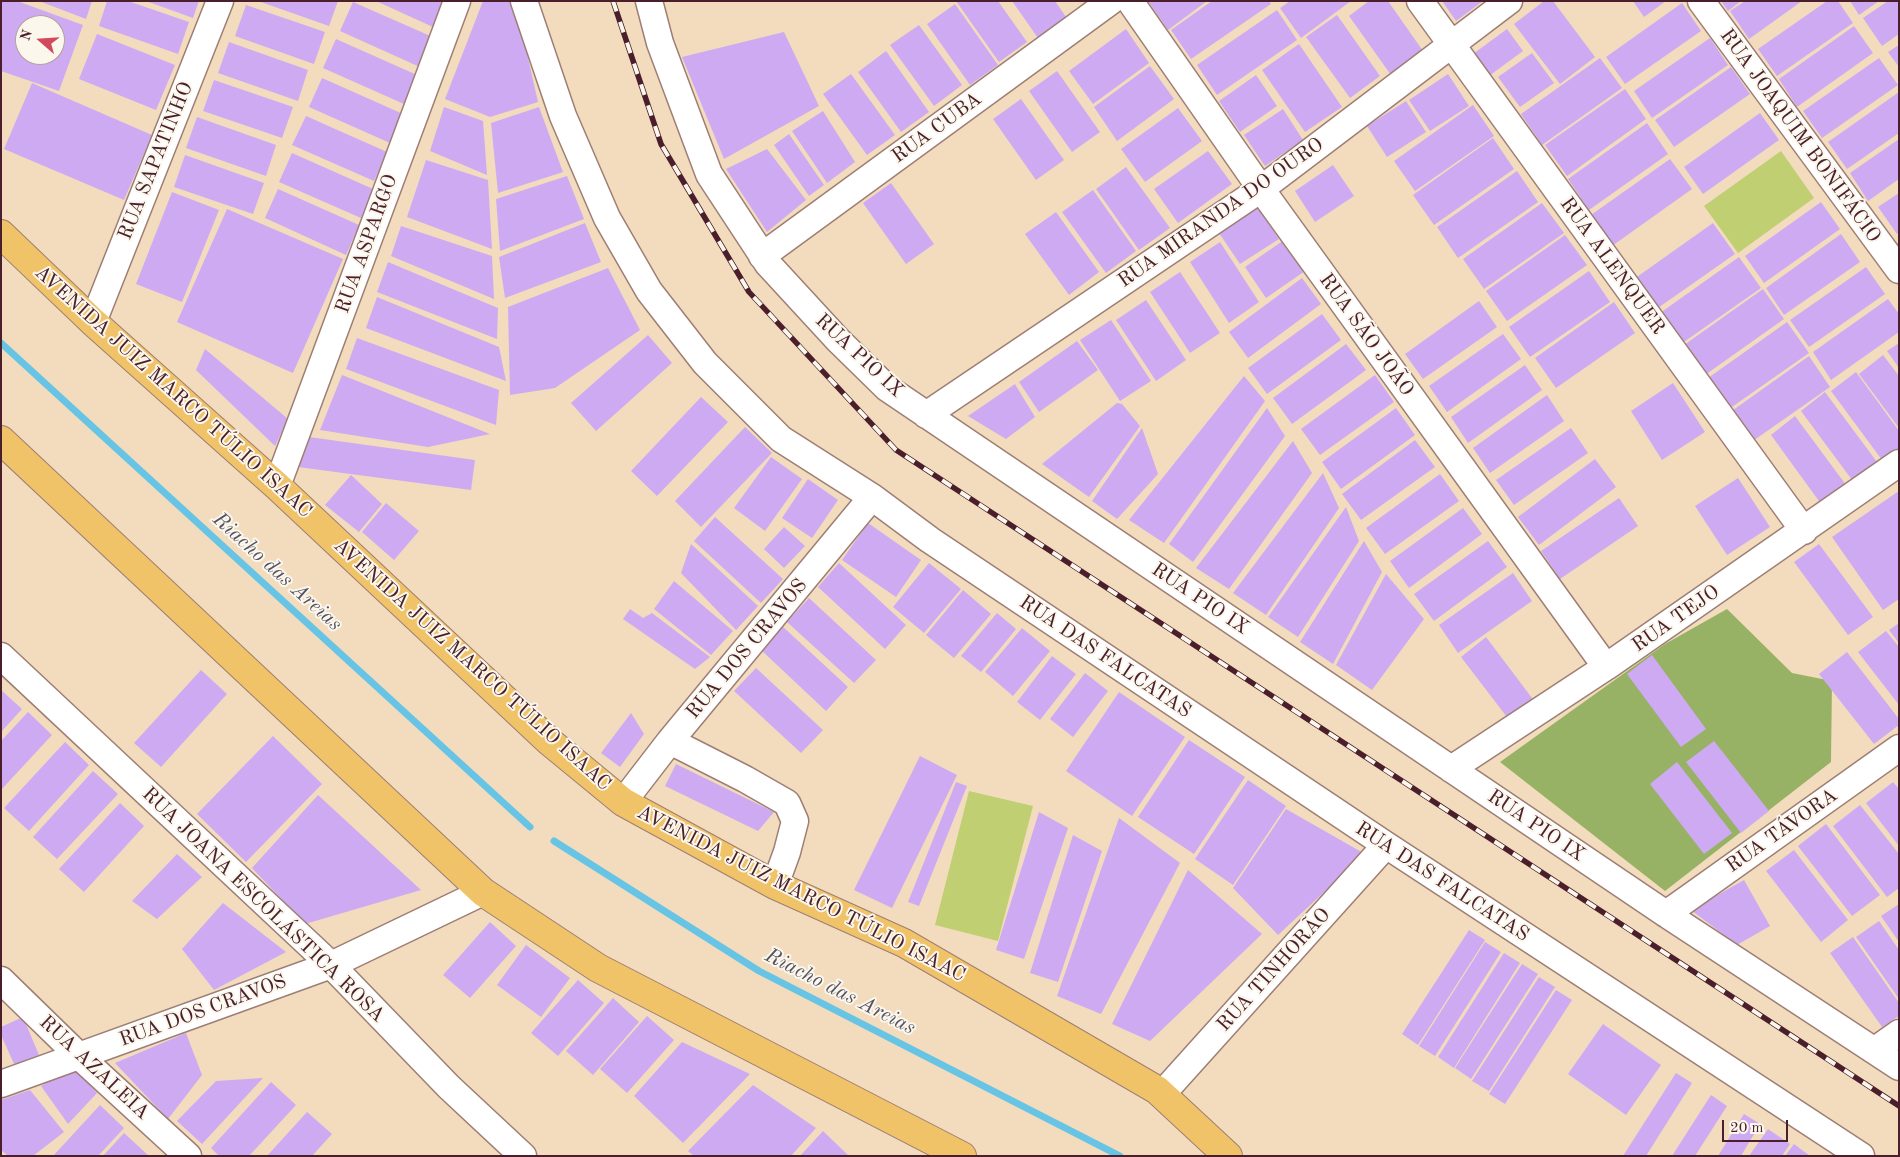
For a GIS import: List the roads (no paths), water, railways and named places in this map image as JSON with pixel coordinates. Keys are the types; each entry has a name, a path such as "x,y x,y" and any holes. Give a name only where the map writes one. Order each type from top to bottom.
{"main road":[{"name":"AVENIDA JUIZ MARCO TÚLIO ISAAC","path":"1,234 93,322 277,486 550,742 623,802 775,885 904,943 1162,1094 1228,1156"},
{"path":"1,440 483,892 598,968 962,1156"}],"street":[{"name":"RUA SAPATINHO","path":"93,322 220,1"},
{"name":"RUA ASPARGO","path":"277,486 457,1"},
{"name":"RUA DAS FALCATAS","path":"524,1 563,116 607,218 649,291 705,363 781,439 872,497 930,540 1386,845 1861,1156"},
{"name":"RUA PIO IX","path":"649,1 660,43 709,174 768,264 831,333 880,381 926,415 1666,914 1899,1067"},
{"name":"RUA CUBA","path":"762,256 1111,1"},
{"name":"RUA SÃO JOÃO","path":"1130,1 1261,189 1606,667"},
{"name":"RUA ALENQUER","path":"1420,1 1804,531"},
{"name":"RUA MIRANDA DO OURO","path":"926,415 1261,189 1451,43 1509,1"},
{"name":"RUA JOAQUIM BONIFÁCIO","path":"1701,1 1899,270"},
{"name":"RUA TEJO","path":"1451,769 1606,667 1804,531 1899,463"},
{"name":"RUA DOS CRAVOS","path":"623,802 670,741 872,497"},
{"name":"RUA JOANA ESCOLÁSTICA ROSA","path":"1,656 331,965 449,1087 523,1156"},
{"path":"670,741 745,779 787,803 795,821 787,852 775,885"},
{"name":"RUA TÁVORA","path":"1666,914 1899,748"},
{"name":"RUA TINHORÃO","path":"1162,1094 1386,845"},
{"name":"RUA DOS CRAVOS","path":"1,1084 331,965 483,892"},
{"name":"RUA AZALEIA","path":"1,980 188,1156"},
{"path":"1875,1050 1899,1033"}],"waterway":[{"name":"Riacho das Areias","path":"1,343 530,827"},
{"name":"Riacho das Areias","path":"554,841 759,971 1120,1156"}],"railway":[{"path":"613,1 661,144 749,292 896,450 1899,1106"}]}
